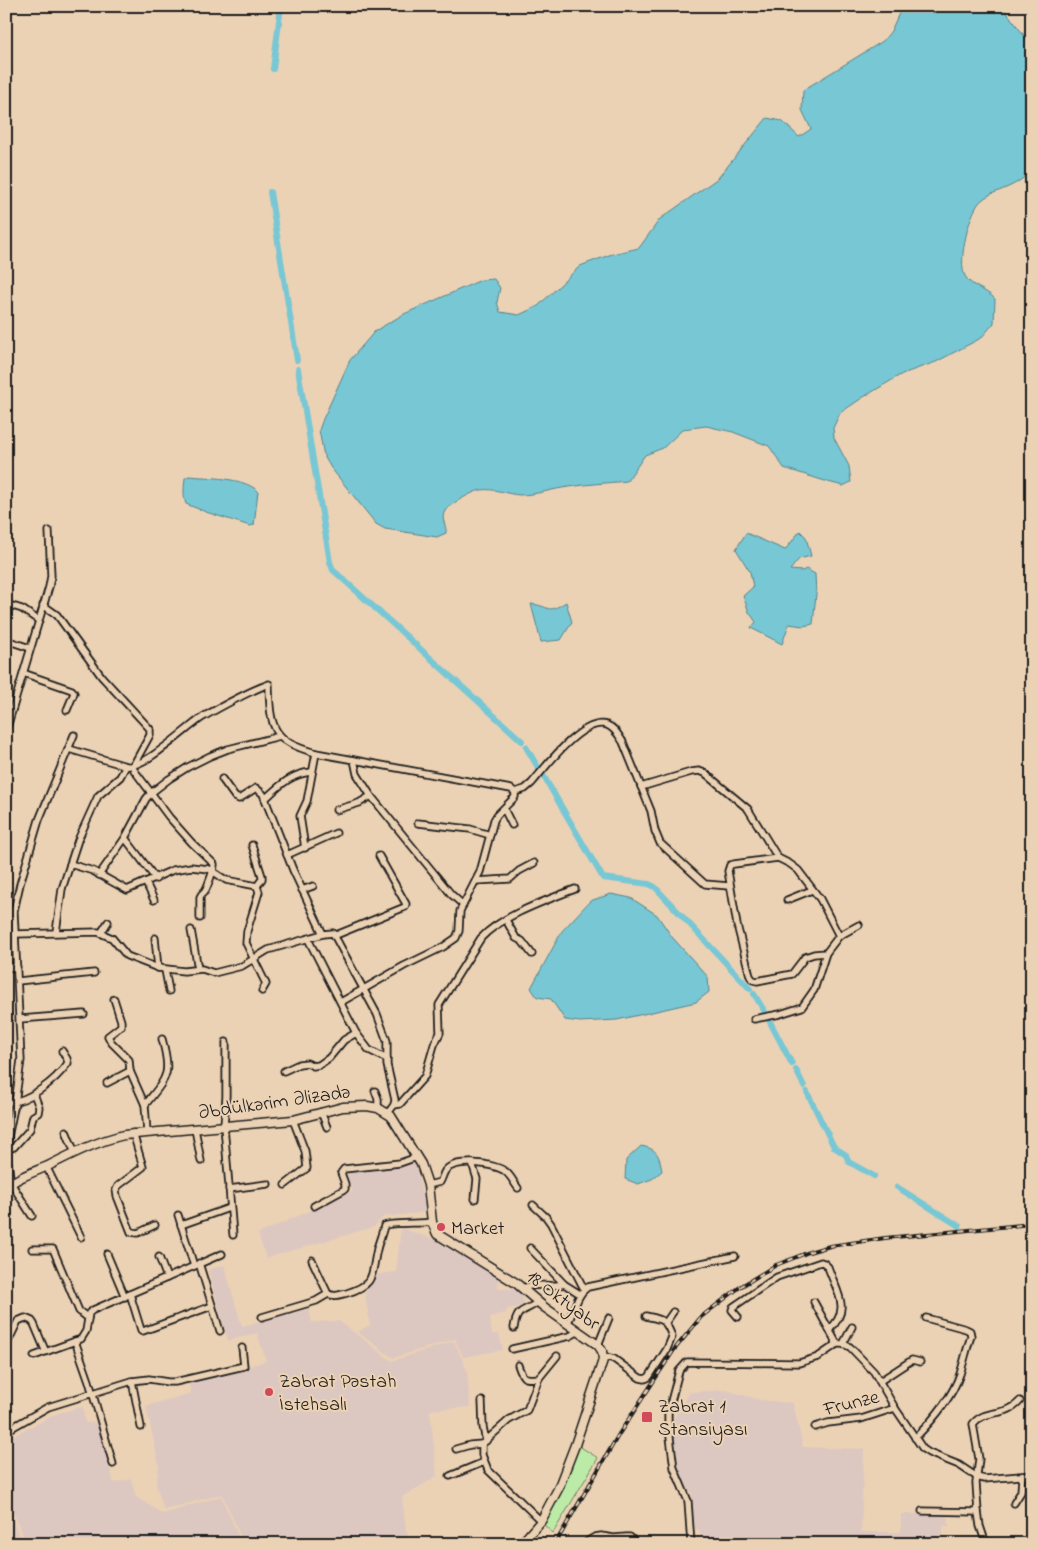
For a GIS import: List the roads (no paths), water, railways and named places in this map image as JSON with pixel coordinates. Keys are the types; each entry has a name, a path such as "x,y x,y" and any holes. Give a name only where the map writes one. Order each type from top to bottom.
{"street":[{"path":"6,731 51,576 49,531"},
{"path":"6,604 22,609 38,620"},
{"path":"43,605 57,615 102,677 150,729 150,735 133,766"},
{"path":"6,640 30,648"},
{"path":"23,673 72,690 74,693 67,710"},
{"path":"69,749 126,766 133,766 154,754 202,718 269,684 272,717 280,736 289,744 316,753 511,788 515,792"},
{"path":"515,792 525,789 574,736 588,727 603,724 609,726 617,733 651,811 657,836 666,849 705,884 729,886"},
{"path":"32,1216 9,1185 6,1150 21,1060 14,911 39,820 74,734"},
{"path":"99,875 125,838 151,793 188,767 210,756 228,749 280,736"},
{"path":"305,848 300,816 307,801 316,753"},
{"path":"354,760 357,774 371,796 451,894 464,905"},
{"path":"56,932 62,889 78,840 98,796 120,777 126,766"},
{"path":"133,766 151,793 192,843 212,860 215,867 207,888 200,897 200,918"},
{"path":"641,787 699,770 705,773 748,810 778,858"},
{"path":"265,799 290,778 312,772"},
{"path":"222,779 235,797 239,799 256,788 259,789 323,934"},
{"path":"340,1002 404,966 443,947 456,938 459,931 459,914 476,881 494,820 515,797 515,792"},
{"path":"336,810 359,803 371,796"},
{"path":"504,809 512,826"},
{"path":"418,823 470,829 490,835"},
{"path":"287,855 336,833"},
{"path":"125,838 156,879"},
{"path":"252,845 262,876 262,880 257,886"},
{"path":"336,935 404,907 406,904 379,856"},
{"path":"826,953 805,957 792,974 758,981 753,980 742,950 729,886 728,871 730,866 778,858 795,866 820,899 839,936"},
{"path":"476,881 510,879 519,871 534,863"},
{"path":"70,864 87,869 127,890 173,870 199,867 213,872 226,880 257,886"},
{"path":"146,883 154,900"},
{"path":"257,886 259,892 246,938 248,949 266,984 262,991"},
{"path":"302,890 313,886"},
{"path":"394,1105 400,1104 425,1076 434,1045 440,1033 439,1006 481,938 506,920 575,889"},
{"path":"788,900 812,890"},
{"path":"506,920 516,938 522,941 532,954"},
{"path":"101,933 108,922"},
{"path":"754,1019 780,1014 802,1006 814,990 826,953 839,936 859,925"},
{"path":"191,930 198,969"},
{"path":"15,934 93,931 112,938 127,956 158,968 184,972 198,969 218,972 242,966 268,950 330,932 336,935 382,1026 388,1047 387,1059 394,1094 394,1105 388,1113"},
{"path":"155,938 158,968"},
{"path":"308,939 356,1032 369,1050 387,1059"},
{"path":"6,968 17,967"},
{"path":"165,970 169,991"},
{"path":"18,981 94,973"},
{"path":"114,999 121,1026 108,1036 111,1042 129,1060 130,1071 145,1105 147,1132"},
{"path":"20,1019 84,1014"},
{"path":"284,1071 299,1064 319,1065 329,1058 344,1040 356,1032"},
{"path":"145,1105 168,1069 168,1060 162,1039"},
{"path":"226,1042 224,1126 233,1236"},
{"path":"6,1102 15,1103 34,1094 64,1068 68,1063 68,1059 62,1051"},
{"path":"107,1083 130,1071"},
{"path":"375,1091 378,1099 378,1108"},
{"path":"6,1150 14,1147 30,1129 33,1116 38,1114 39,1107 34,1094"},
{"name":"Əbdülkərim Əlizadə","path":"9,1185 75,1153 109,1139 133,1133 293,1120 348,1106 378,1108 388,1113"},
{"path":"321,1112 327,1127"},
{"name":"18 Oktyabr","path":"388,1113 417,1157 428,1185 432,1222 437,1234 442,1239 523,1288 538,1302 598,1345 602,1351 603,1356 575,1445 558,1489 541,1521 521,1544"},
{"path":"285,1185 306,1168 305,1150 293,1120"},
{"path":"196,1129 201,1160"},
{"path":"66,1131 75,1153"},
{"path":"133,1133 143,1166 118,1186 116,1190 117,1196 131,1232 138,1233 155,1225"},
{"path":"314,1206 345,1189 346,1184 341,1173 344,1168 400,1162 417,1157"},
{"path":"428,1185 440,1182 448,1169 472,1163 486,1164 503,1170 518,1188"},
{"path":"472,1163 477,1179 475,1199"},
{"path":"46,1166 81,1237"},
{"path":"229,1189 268,1184"},
{"path":"533,1206 551,1224 584,1288"},
{"path":"181,1225 230,1208"},
{"path":"178,1215 220,1331"},
{"path":"312,1260 328,1294 334,1296 351,1292 371,1278 384,1226 387,1224 432,1222"},
{"path":"530,1248 564,1284 580,1294"},
{"path":"32,1249 53,1249 79,1311 88,1318"},
{"path":"107,1254 143,1331 212,1306"},
{"path":"34,1356 84,1336 88,1318 93,1310 222,1254"},
{"path":"568,1322 584,1288 734,1256"},
{"path":"159,1257 167,1278"},
{"path":"738,1317 732,1310 733,1307 777,1277 824,1262 828,1267 842,1310 840,1317 829,1330"},
{"path":"523,1288 564,1284"},
{"path":"262,1317 316,1301 328,1294"},
{"path":"514,1328 516,1316 520,1311 538,1302"},
{"path":"814,1302 829,1330 840,1344 850,1347 880,1381 915,1438 929,1453 959,1465 977,1477 991,1479 1032,1475"},
{"path":"666,1322 673,1312"},
{"path":"603,1356 614,1359 640,1378 647,1378 672,1341 672,1335 666,1322 646,1316"},
{"path":"7,1344 18,1321 25,1318 34,1324 45,1350"},
{"path":"598,1345 609,1318"},
{"path":"915,1438 933,1419 954,1388 971,1336 970,1331 966,1329 926,1318"},
{"path":"691,1544 688,1501 674,1468 668,1422 677,1378 683,1365 693,1361 806,1362 840,1344 852,1327"},
{"path":"512,1349 570,1336 579,1330"},
{"path":"75,1341 93,1393 113,1464"},
{"path":"6,1431 48,1407 132,1381 150,1379 175,1382 244,1366 242,1348"},
{"path":"456,1449 484,1442 510,1420 527,1410 540,1378 557,1356"},
{"path":"880,1381 912,1360 920,1362"},
{"path":"518,1365 522,1376 525,1378 540,1378"},
{"path":"132,1381 142,1427"},
{"path":"482,1401 484,1442 482,1455 484,1462 488,1470 541,1521"},
{"path":"1011,1544 986,1543 980,1526 977,1477 979,1458 973,1424 985,1415 1010,1410 1020,1401"},
{"name":"Frunze","path":"816,1427 828,1423 861,1419 895,1408"},
{"path":"450,1476 484,1462"},
{"path":"1014,1503 1023,1487 1022,1477"},
{"path":"922,1511 978,1512"},
{"path":"588,1541 595,1537 630,1537 636,1544"}],"water":[{"path":"905,6 924,6 935,11 943,6 1002,6 1032,46 1032,171 1017,183 982,200 973,213 966,236 963,259 965,276 971,283 995,299 994,323 981,338 936,362 902,374 840,413 833,428 834,438 849,466 851,482 843,486 784,468 769,446 733,432 706,426 683,429 663,448 645,455 627,481 576,486 525,495 481,490 447,508 443,517 446,533 437,537 385,529 376,524 331,468 324,456 319,430 350,360 375,331 404,314 481,280 494,279 500,288 497,302 500,312 519,315 538,306 580,266 612,254 639,248 660,219 718,178 767,118 782,121 799,137 811,129 802,110 803,90 883,41"},
{"path":"189,476 235,481 251,486 258,491 254,525 250,526 186,504 184,495 185,478"},
{"path":"800,531 806,537 811,556 799,559 790,570 802,571 806,569 815,574 816,594 813,624 803,626 789,624 782,644 751,628 756,622 749,612 743,596 753,587 750,572 736,549 746,533 785,550"},
{"path":"566,602 572,622 561,640 541,642 531,604 551,609"},
{"path":"611,894 631,898 657,915 672,937 708,977 709,992 696,1002 617,1020 580,1022 565,1020 551,999 537,997 531,988 562,931 590,901"},
{"path":"641,1146 651,1149 657,1154 662,1171 652,1179 638,1184 625,1179 626,1160"}],"waterway":[{"path":"273,69 281,6"},
{"path":"270,192 297,360"},
{"path":"298,369 330,562 333,570 522,741"},
{"path":"526,747 539,769"},
{"path":"543,775 603,878 649,884 655,887 750,989"},
{"path":"754,994 765,1012"},
{"path":"769,1020 792,1064"},
{"path":"796,1070 804,1086"},
{"path":"807,1092 834,1147 846,1155 849,1162 874,1176"},
{"path":"897,1187 959,1226"}],"railway":[{"path":"555,1544 619,1434 674,1350 701,1317 740,1287 776,1265 830,1246 885,1238 1032,1224"}],"place":[{"name":"Market","path":"441,1227"},
{"name":"Zabrat Pəstah İstehsalı","path":"269,1392"},
{"name":"Zabrat 1 Stansiyası","path":"647,1417"}]}
